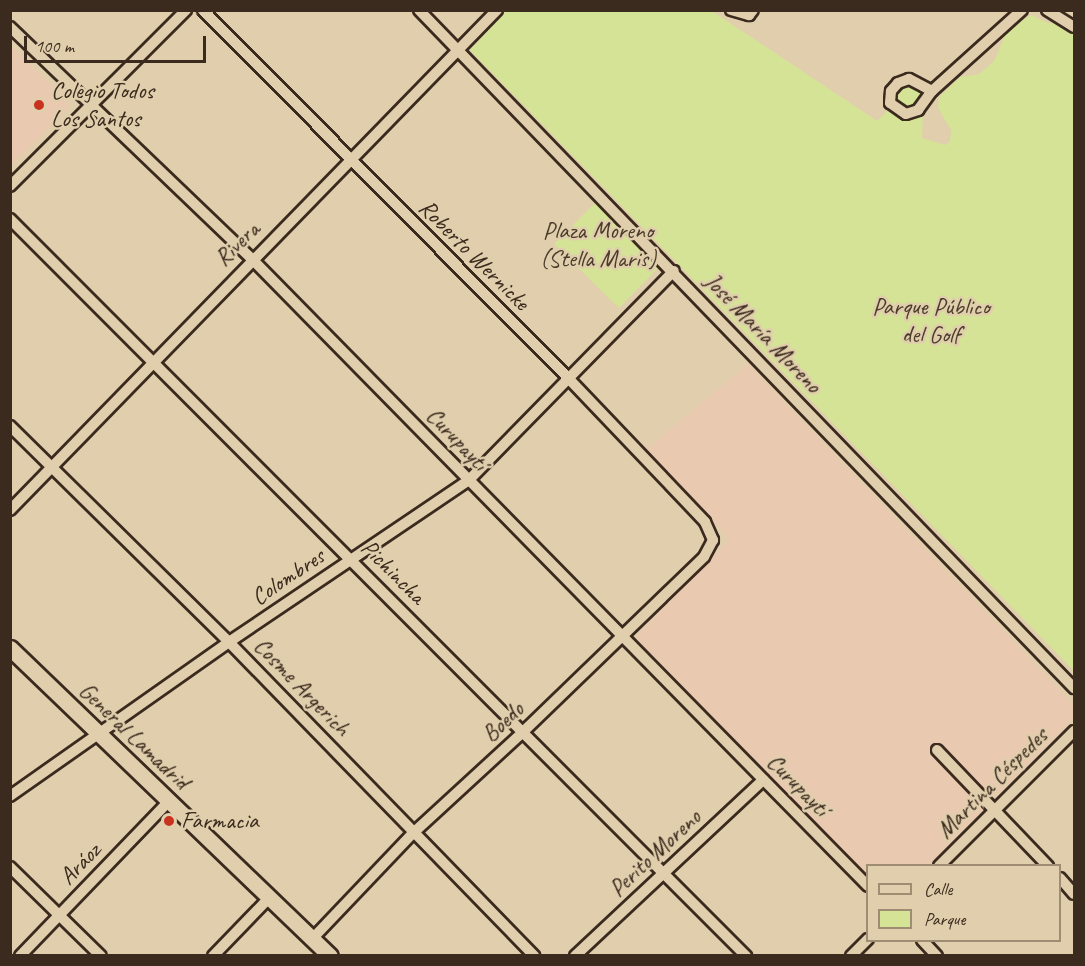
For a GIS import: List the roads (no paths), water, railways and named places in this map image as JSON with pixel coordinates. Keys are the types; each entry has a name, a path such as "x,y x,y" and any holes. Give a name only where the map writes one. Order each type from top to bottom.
{"street":[{"path":"10,186 88,105 186,10"},
{"name":"Roberto Wernicke","path":"203,10 570,380 712,532"},
{"name":"José María Moreno","path":"419,10 674,271 1074,688"},
{"name":"Rivera","path":"10,510 456,49 497,10"},
{"path":"731,10 749,15 753,10"},
{"path":"932,92 1022,10"},
{"path":"1047,10 1074,27"},
{"name":"Curupaytí","path":"10,27 88,105 252,259 866,885"},
{"name":"Pichincha","path":"10,219 746,956"},
{"name":"Colombres","path":"10,796 229,642 468,481 570,380 674,271"},
{"name":"Cosme Argerich","path":"10,426 229,642 534,956"},
{"name":"Boedo","path":"313,938 413,832 523,732 704,557 713,540 712,532"},
{"name":"General Lamadrid","path":"10,648 330,956"},
{"name":"Martina Céspedes","path":"941,864 1074,731"},
{"path":"937,750 1046,864"},
{"name":"Perito Moreno","path":"575,956 665,875 763,780"},
{"name":"Aráoz","path":"20,956 169,801"},
{"path":"10,867 101,956"},
{"path":"1061,880 1074,894"},
{"path":"213,956 270,897"},
{"path":"851,956 866,940"},
{"path":"924,942 937,956"}],"place":[{"name":"Colegio Todos Los Santos","path":"39,105"},
{"name":"Farmacia","path":"169,821"}],"park label":[{"name":"Plaza Moreno (Stella Maris)","path":"598,245"},
{"name":"Parque Público del Golf","path":"931,321"}]}
